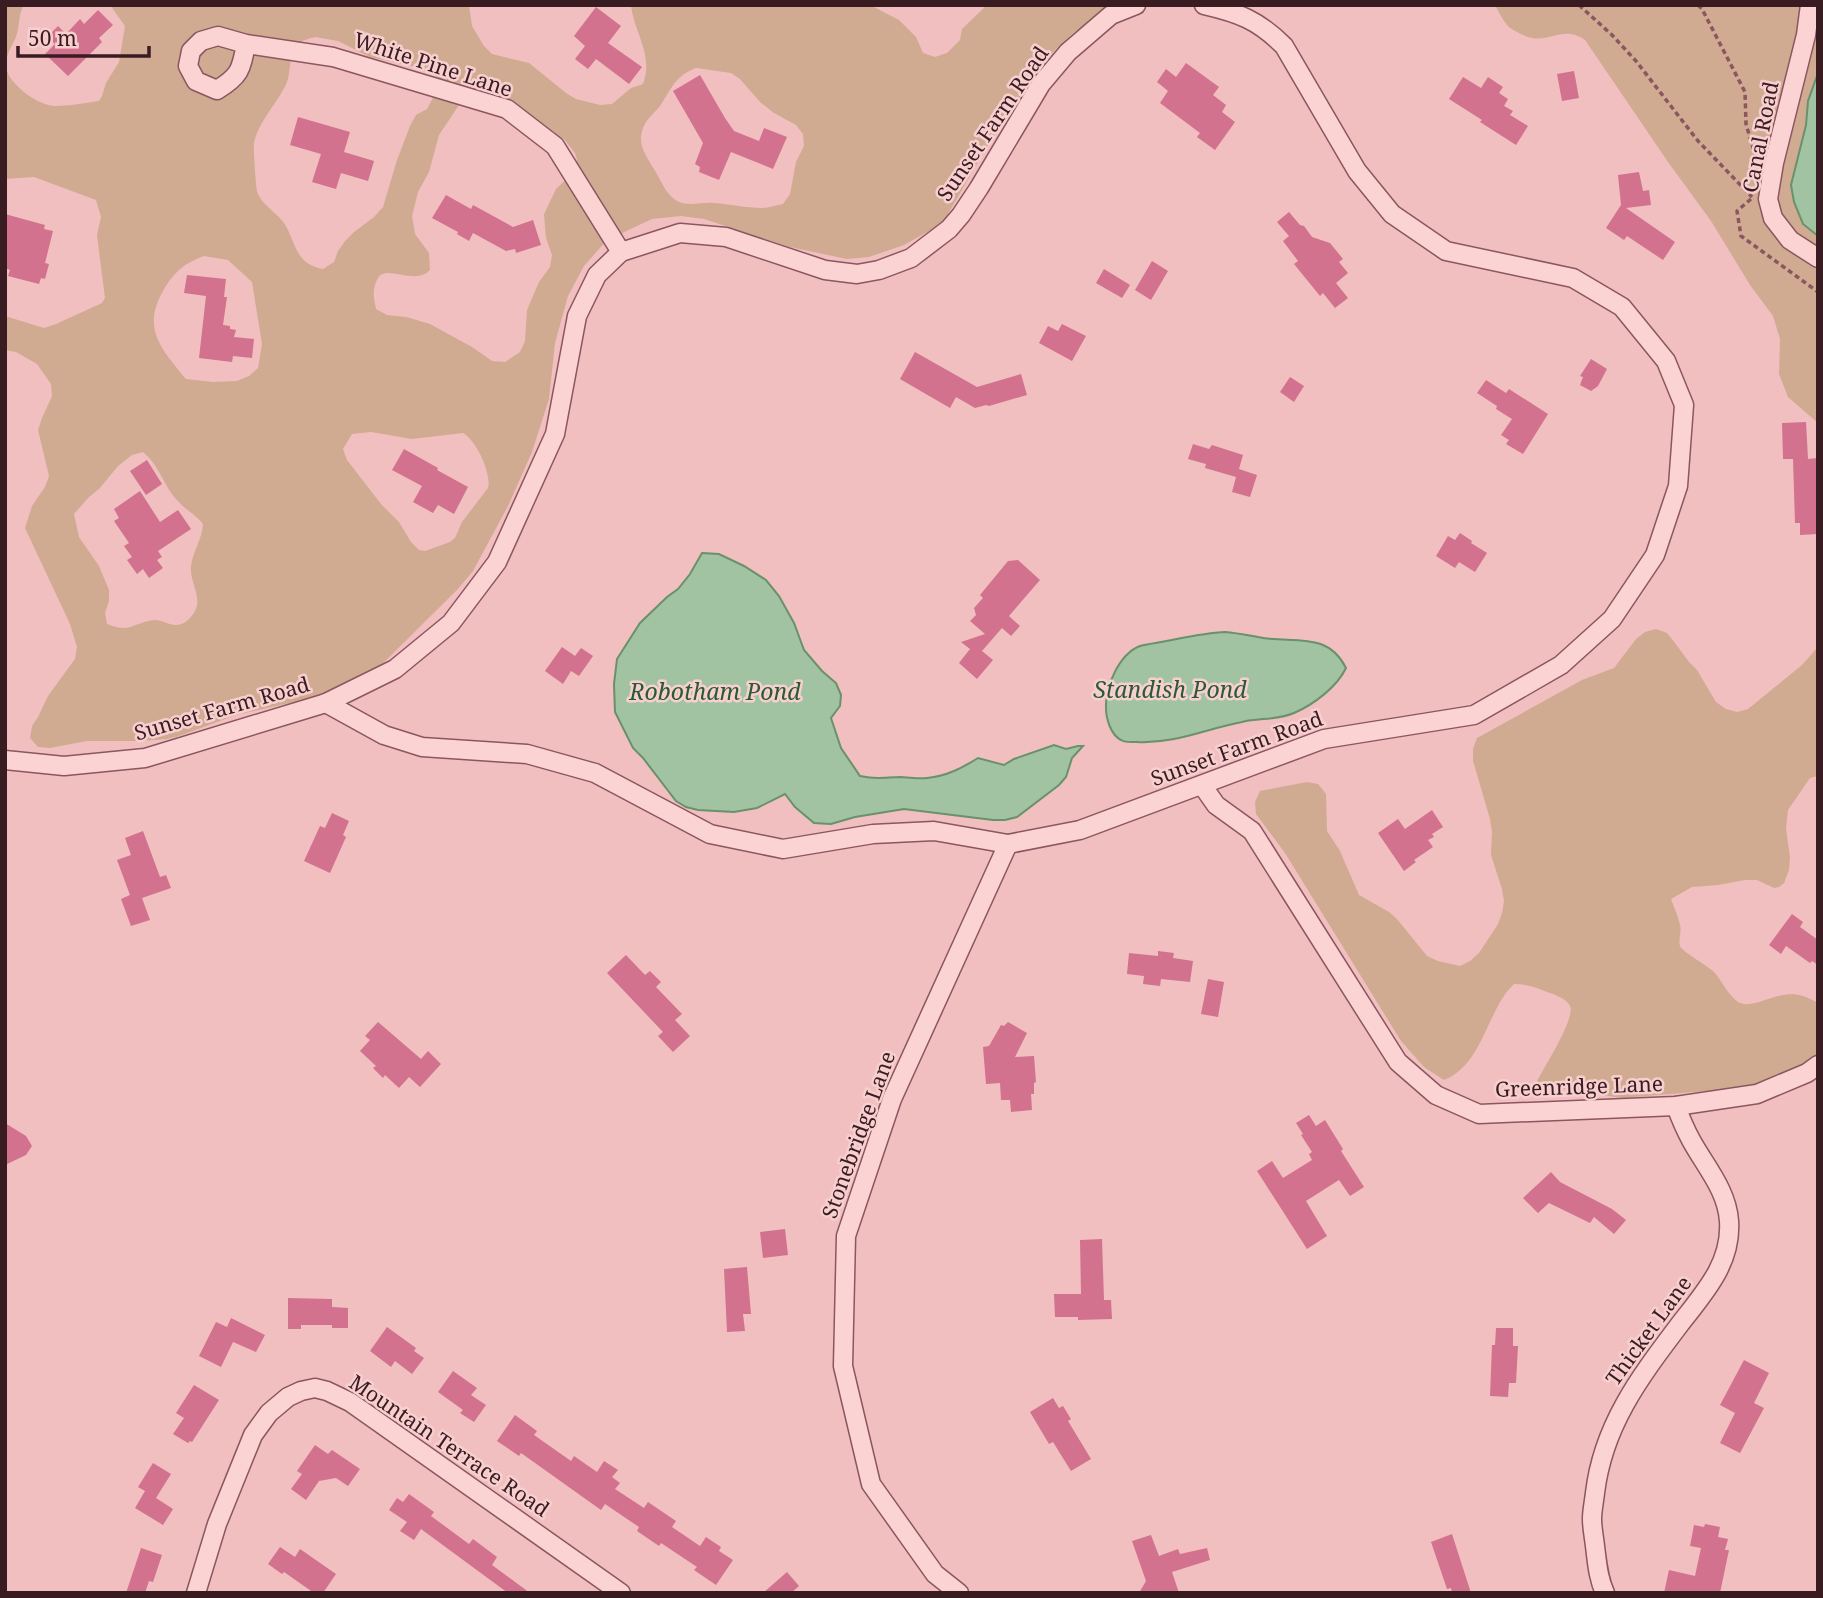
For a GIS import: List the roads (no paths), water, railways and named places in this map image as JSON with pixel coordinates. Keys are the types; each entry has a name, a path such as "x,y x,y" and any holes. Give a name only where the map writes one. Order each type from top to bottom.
{"street":[{"name":"Sunset Farm Road","path":"5,760 64,766 145,758 326,703 395,669 451,623 497,562 555,434 577,316 597,275 621,252 680,233 726,237 825,270 857,274 879,270 911,258 949,229 961,215 1041,84 1068,52 1111,15 1136,5"},
{"name":"Sunset Farm Road","path":"326,703 384,735 422,747 527,754 595,773 710,834 783,849 873,834 934,831 1008,844 1080,830 1324,739 1474,715 1561,665 1612,619 1655,555 1678,486 1684,405 1666,360 1622,307 1573,278 1446,251 1392,214 1357,171 1284,46 1249,18 1205,5"},
{"name":"Canal Road","path":"1810,5 1806,35 1774,163 1768,199 1773,218 1790,240 1818,258"},
{"name":"White Pine Lane","path":"246,44 333,57 507,109 555,146 621,252"},
{"name":"Greenridge Lane","path":"1202,785 1216,805 1252,831 1398,1062 1436,1095 1479,1114 1675,1106 1757,1094 1808,1073 1818,1065"},
{"name":"Stonebridge Lane","path":"959,1593 935,1574 871,1484 843,1366 846,1237 892,1099 1008,844"},
{"name":"Thicket Lane","path":"1605,1593 1600,1581 1592,1517 1596,1478 1606,1443 1631,1391 1710,1285 1723,1262 1729,1242 1727,1204 1690,1139 1675,1106"},
{"name":"Mountain Terrace Road","path":"195,1593 216,1524 253,1435 269,1413 288,1396 315,1388 350,1402 621,1593"}],"water":[{"path":"1818,73 1818,236 1803,224 1794,202 1791,185 1806,125 1808,101"},
{"name":"Robotham Pond","path":"702,553 719,554 744,566 766,580 779,596 794,623 804,650 836,683 841,695 840,706 831,718 841,748 860,776 927,778 954,771 978,758 1004,765 1054,745 1066,749 1083,746 1072,758 1066,777 1017,817 1005,820 904,809 831,824 814,823 795,807 785,794 757,808 734,812 698,810 676,801 633,748 615,712 614,684 617,659 640,623 678,589"},
{"name":"Standish Pond","path":"1225,632 1321,644 1339,657 1346,668 1324,695 1288,715 1242,722 1164,741 1129,742 1117,738 1108,722 1106,700 1115,672 1132,650 1143,645"}]}
